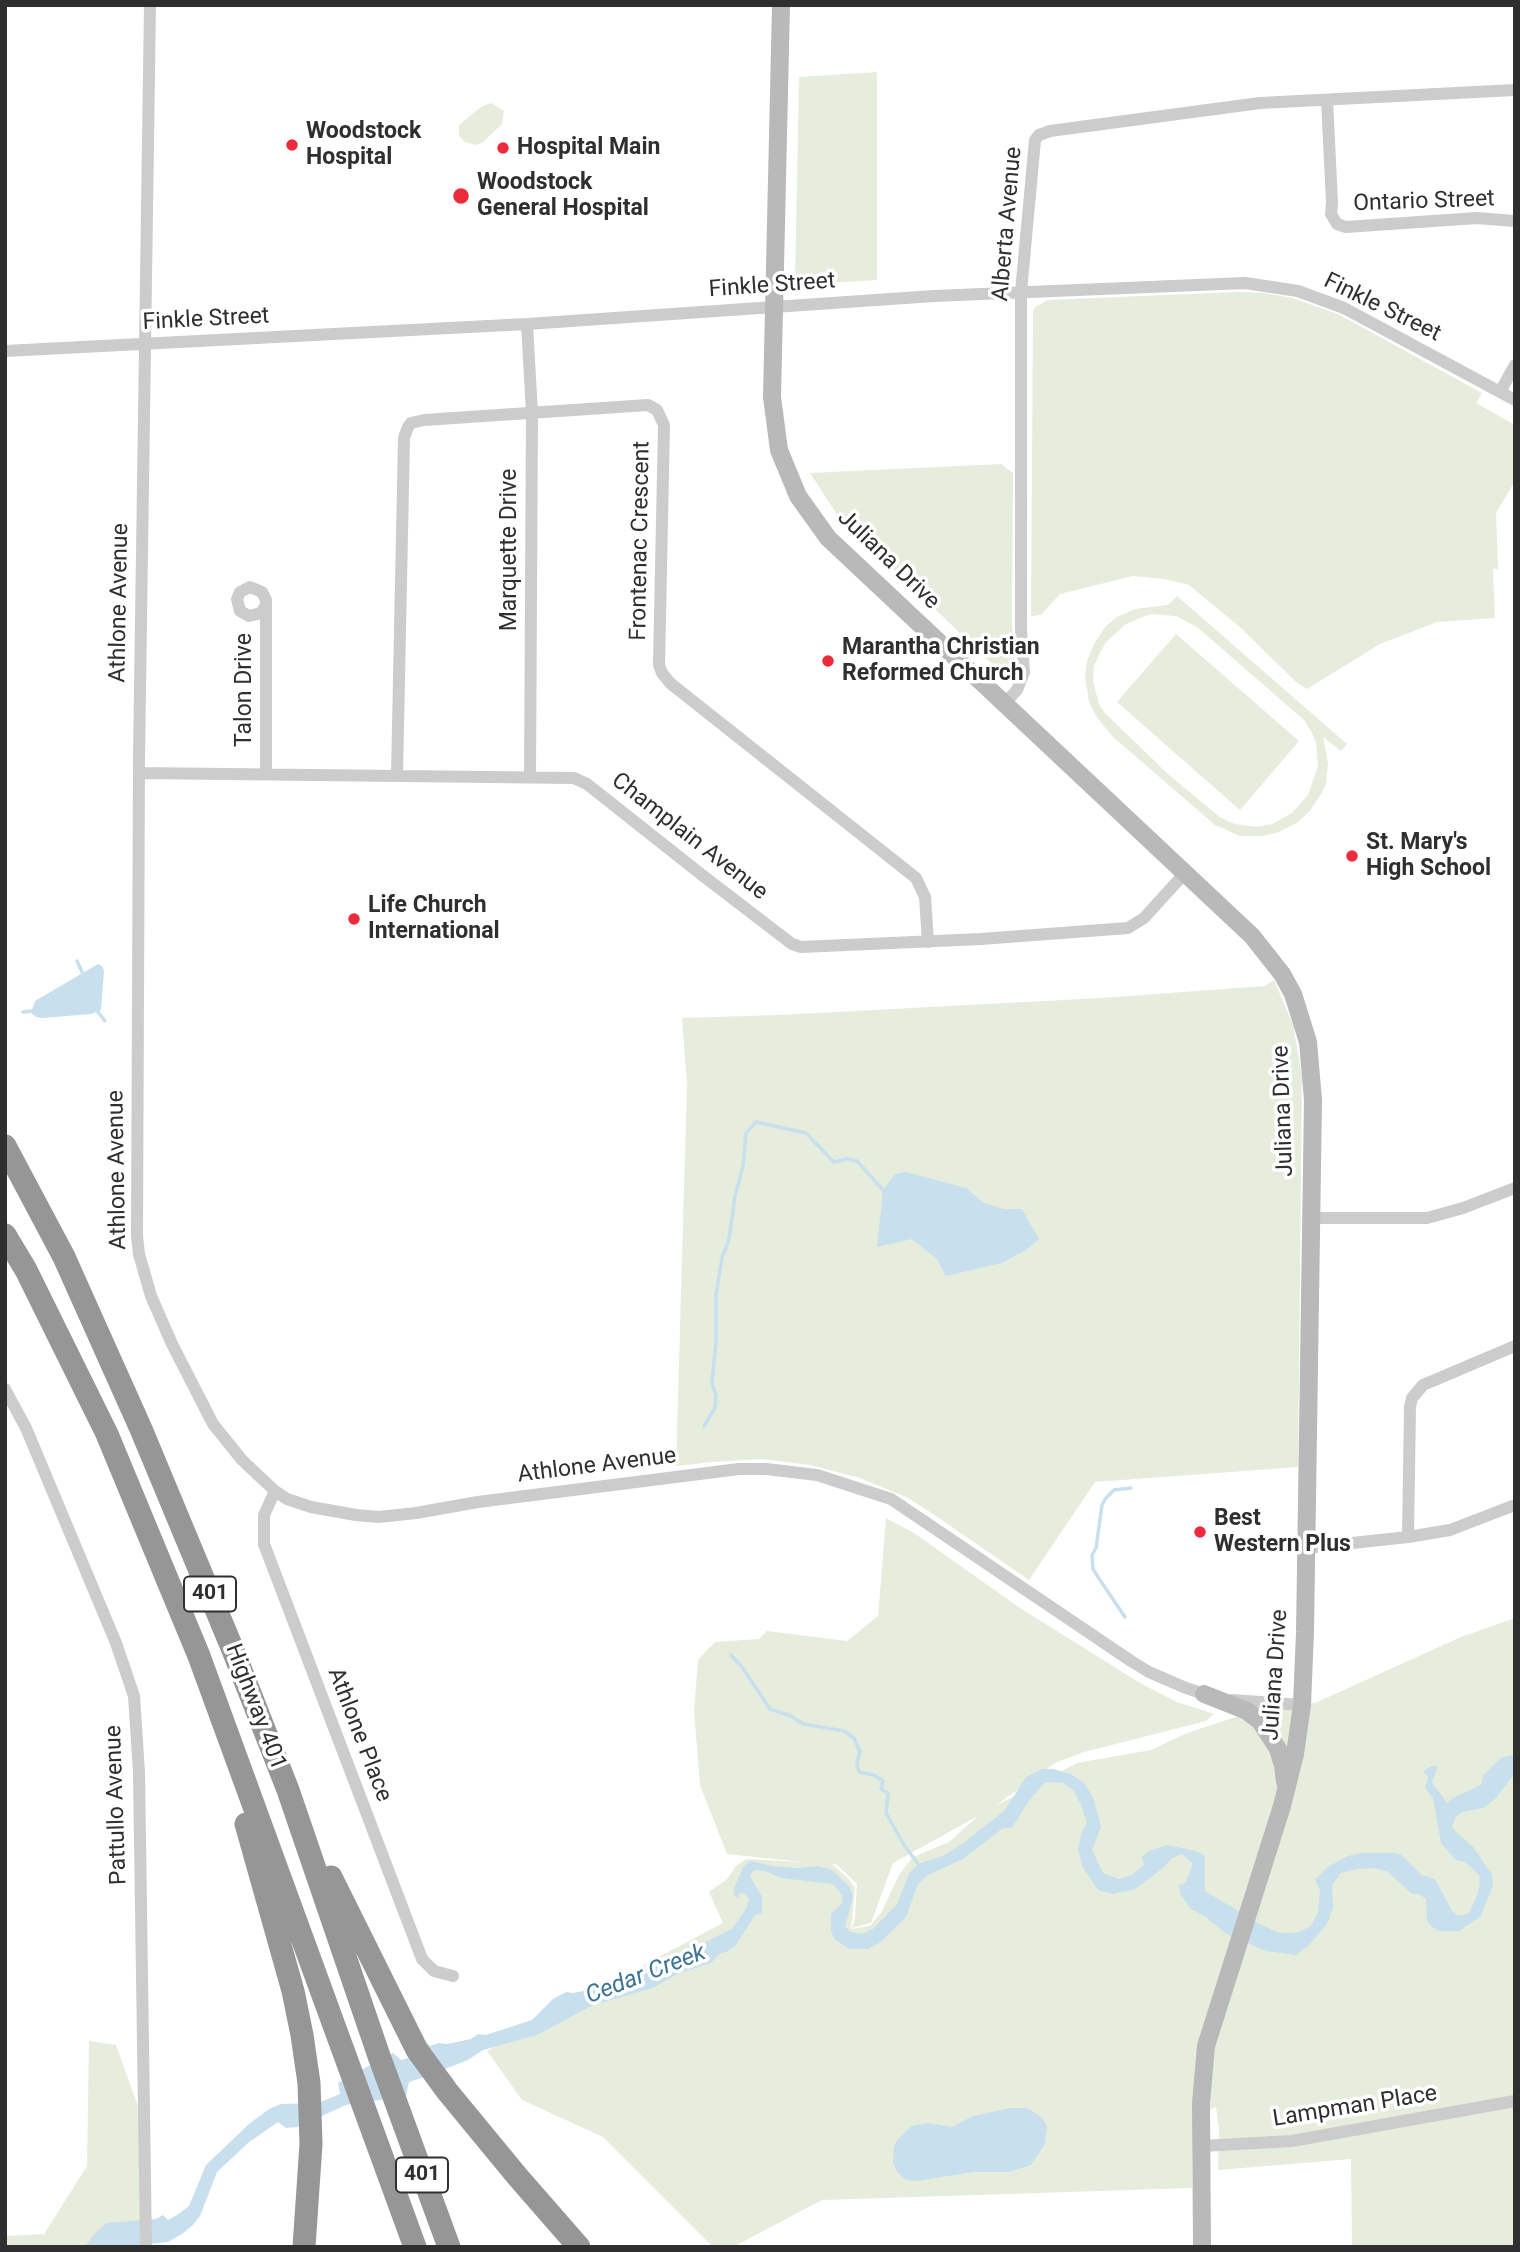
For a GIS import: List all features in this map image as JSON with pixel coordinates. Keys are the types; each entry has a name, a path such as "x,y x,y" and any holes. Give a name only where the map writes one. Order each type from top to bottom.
{"highway":[{"name":"Highway 401","path":"5,1146 64,1256 141,1429 233,1650 288,1790 379,2056 449,2247"},
{"name":"Highway 401","path":"5,1235 26,1270 107,1434 199,1656 415,2247"},
{"path":"199,1656 293,1991 309,2083 311,2144 304,2247"},
{"path":"288,1790 417,2050 447,2091 579,2247"}],"street":[{"name":"Athlone Avenue","path":"150,5 139,773 139,1254 151,1296 209,1416 224,1439 275,1491 288,1499 333,1512 379,1517 739,1469 817,1475 891,1499 1149,1672 1204,1694 1249,1702 1302,1705"},
{"name":"Juliana Drive","path":"781,5 772,397 779,450 798,496 828,538 1243,928 1282,974 1299,1009 1308,1042 1312,1080 1311,1218 1302,1705 1295,1754 1282,1805 1206,2046 1201,2086 1202,2247"},
{"name":"Alberta Avenue","path":"1003,705 1017,690 1024,672 1021,630 1021,292 1034,144 1039,135 1050,131 1261,103 1515,90"},
{"name":"Ontario Street","path":"1327,100 1331,214 1336,224 1346,227 1477,218 1515,220"},
{"name":"Finkle Street","path":"5,351 527,324 934,296 1245,283 1286,288 1344,308 1515,400"},
{"name":"Marquette Drive","path":"527,324 531,413 530,776"},
{"path":"1500,391 1515,365"},
{"name":"Frontenac Crescent","path":"397,775 405,432 411,423 648,405 657,411 664,425 659,665 662,673 670,683 916,878 925,897 928,942"},
{"name":"Talon Drive","path":"265,775 266,605"},
{"name":"Champlain Avenue","path":"139,773 574,778 587,784 792,944 801,947 928,942 1128,928 1144,918 1184,874"},
{"path":"1311,1218 1427,1218 1469,1206 1515,1188"},
{"path":"1408,1537 1412,1398 1423,1385 1515,1346"},
{"name":"Pattullo Avenue","path":"5,1390 26,1428 116,1643 134,1696 139,1772 146,2247"},
{"name":"Athlone Place","path":"275,1491 264,1515 264,1544 422,1959 434,1971 453,1976"},
{"path":"1306,1548 1450,1530 1515,1505"},
{"path":"1204,1694 1247,1711 1270,1734 1283,1765 1285,1780 1282,1805"},
{"name":"Lampman Place","path":"1202,2146 1292,2141 1515,2101"}],"green space":[{"path":"877,72 877,280 795,285 799,77"},
{"path":"491,103 504,111 502,124 482,143 475,145 465,142 459,136 459,125 481,107"},
{"path":"1237,292 1292,298 1338,314 1482,393 1476,403 1515,425 1515,481 1496,513 1498,569 1493,569 1495,618 1437,622 1380,644 1307,689 1297,683 1241,628 1189,585 1133,576 1060,594 1041,615 1031,616 1035,307 1048,300"},
{"path":"1001,464 1013,473 1012,622 1016,675 1012,683 838,516 810,473"},
{"path":"1177,596 1347,744 1341,751 1323,737 1328,763 1326,784 1310,811 1298,822 1279,832 1263,836 1240,836 1215,825 1112,736 1096,716 1089,702 1085,677 1087,661 1095,642 1106,626 1117,617 1135,609 1168,605","holes":["1150,614 1176,616 1197,627 1304,720 1312,733 1316,743 1318,766 1308,795 1292,813 1272,824 1257,827 1235,824 1221,818 1169,775 1099,704 1093,681 1094,666 1106,642 1126,624"]},
{"path":"1176,634 1299,741 1240,810 1117,702"},
{"path":"1274,980 1293,1025 1302,1076 1298,1467 1095,1482 1029,1580 908,1498 860,1478 810,1465 762,1459 676,1466 687,1085 682,1018 1101,998 1265,986"},
{"path":"886,1518 914,1533 1020,1608 1140,1683 1177,1702 1214,1714 1206,1721 1084,1752 1055,1763 995,1806 1077,1763 1151,1750 1187,1733 1269,1706 1315,1703 1461,1637 1515,1618 1515,2247 1352,2247 1351,2159 1218,2170 1219,2130 1216,2107 1193,2115 1192,2188 822,2200 733,2247 713,2247 603,2137 522,2100 487,2051 723,1923 709,1892 727,1879 736,1866 746,1859 803,1862 727,1854 700,1785 694,1712 698,1660 715,1642 759,1639 767,1631 847,1641 878,1616","holes":["978,1816 949,1842 913,1857 899,1875 881,1913 870,1926 851,1929 855,1888 832,1864 836,1864 857,1884 852,1928 871,1923 893,1863"]},
{"path":"89,2041 116,2045 140,2112 141,2247 5,2247 5,2236 44,2234 87,2166"}],"water":[{"path":"98,964 104,971 101,1010 91,1014 42,1018 31,1013 35,1001"},
{"path":"906,1172 966,1188 984,1203 1003,1209 1022,1209 1039,1239 1026,1250 1002,1263 946,1276 937,1259 912,1239 877,1247 883,1190 895,1174"},
{"name":"Cedar Creek","path":"1515,1755 1515,1773 1496,1798 1483,1808 1462,1812 1455,1818 1452,1828 1473,1847 1492,1875 1493,1885 1481,1916 1459,1931 1439,1931 1431,1926 1427,1921 1426,1899 1419,1894 1412,1894 1387,1871 1356,1869 1341,1873 1332,1885 1333,1908 1327,1924 1308,1946 1296,1955 1266,1951 1225,1933 1206,1917 1191,1909 1181,1895 1178,1885 1185,1883 1193,1864 1182,1854 1172,1858 1135,1889 1113,1894 1098,1890 1082,1866 1078,1849 1082,1831 1087,1823 1081,1805 1074,1791 1063,1783 1045,1782 1028,1802 1012,1828 1003,1828 963,1859 928,1875 918,1884 906,1917 882,1941 868,1949 850,1949 835,1940 831,1931 831,1914 842,1903 842,1895 833,1884 781,1878 765,1871 754,1870 750,1876 762,1897 762,1913 755,1915 736,1945 719,1954 711,1963 679,1973 653,1988 593,2005 537,2035 483,2050 468,2060 445,2069 454,2080 453,2085 440,2072 409,2082 406,2096 346,2105 297,2127 286,2128 278,2122 248,2143 217,2172 200,2216 182,2234 168,2242 122,2247 85,2247 94,2234 107,2223 156,2219 163,2215 168,2220 189,2206 206,2165 269,2109 281,2104 318,2103 340,2094 338,2083 390,2054 393,2053 401,2060 426,2053 424,2040 430,2046 447,2044 532,2020 553,1999 566,1992 593,1989 627,1975 653,1969 661,1961 673,1958 732,1929 746,1909 749,1898 740,1893 738,1898 734,1895 734,1888 744,1866 750,1861 772,1866 818,1866 832,1870 849,1886 853,1897 845,1927 851,1932 862,1934 873,1929 897,1904 910,1872 921,1863 945,1855 962,1844 1005,1810 1026,1777 1042,1769 1053,1769 1071,1774 1084,1783 1093,1797 1101,1827 1092,1850 1103,1873 1119,1879 1132,1875 1144,1865 1142,1857 1149,1851 1167,1845 1196,1851 1205,1856 1205,1891 1279,1933 1299,1932 1311,1926 1318,1912 1320,1890 1315,1880 1328,1867 1348,1856 1361,1853 1394,1853 1400,1854 1422,1875 1435,1879 1452,1911 1463,1915 1469,1913 1476,1898 1480,1885 1479,1875 1465,1862 1456,1860 1441,1843 1433,1798 1425,1788 1428,1777 1423,1771 1438,1766 1432,1782 1447,1803 1481,1785 1483,1776 1502,1757"},
{"path":"1011,2108 1026,2108 1045,2122 1045,2144 1031,2165 1009,2172 974,2172 916,2181 906,2180 898,2173 893,2163 894,2146 911,2126 928,2123 952,2127 973,2116"}],"waterway":[{"path":"77,961 82,972"},
{"path":"23,1012 31,1011"},
{"path":"98,1012 105,1021"},
{"path":"704,1426 715,1408 716,1395 712,1383 716,1342 716,1295 743,1166 746,1133 756,1122 806,1133 834,1162 847,1159 857,1161 883,1190"},
{"path":"1125,1617 1093,1569 1092,1555 1096,1548 1102,1505 1106,1498 1114,1490 1131,1488"},
{"path":"731,1655 770,1709 791,1716 803,1724 844,1731 854,1738 860,1752 857,1763 859,1772 874,1775 883,1781 881,1789 888,1793 886,1813 921,1868"}],"place":[{"name":"Woodstock Hospital","path":"292,145"},
{"name":"Hospital Main","path":"503,148"},
{"name":"Woodstock General Hospital","path":"461,196"},
{"name":"Marantha Christian Reformed Church","path":"828,661"},
{"name":"St. Mary's High School","path":"1352,856"},
{"name":"Life Church International","path":"354,919"},
{"name":"Best Western Plus","path":"1200,1532"}]}
